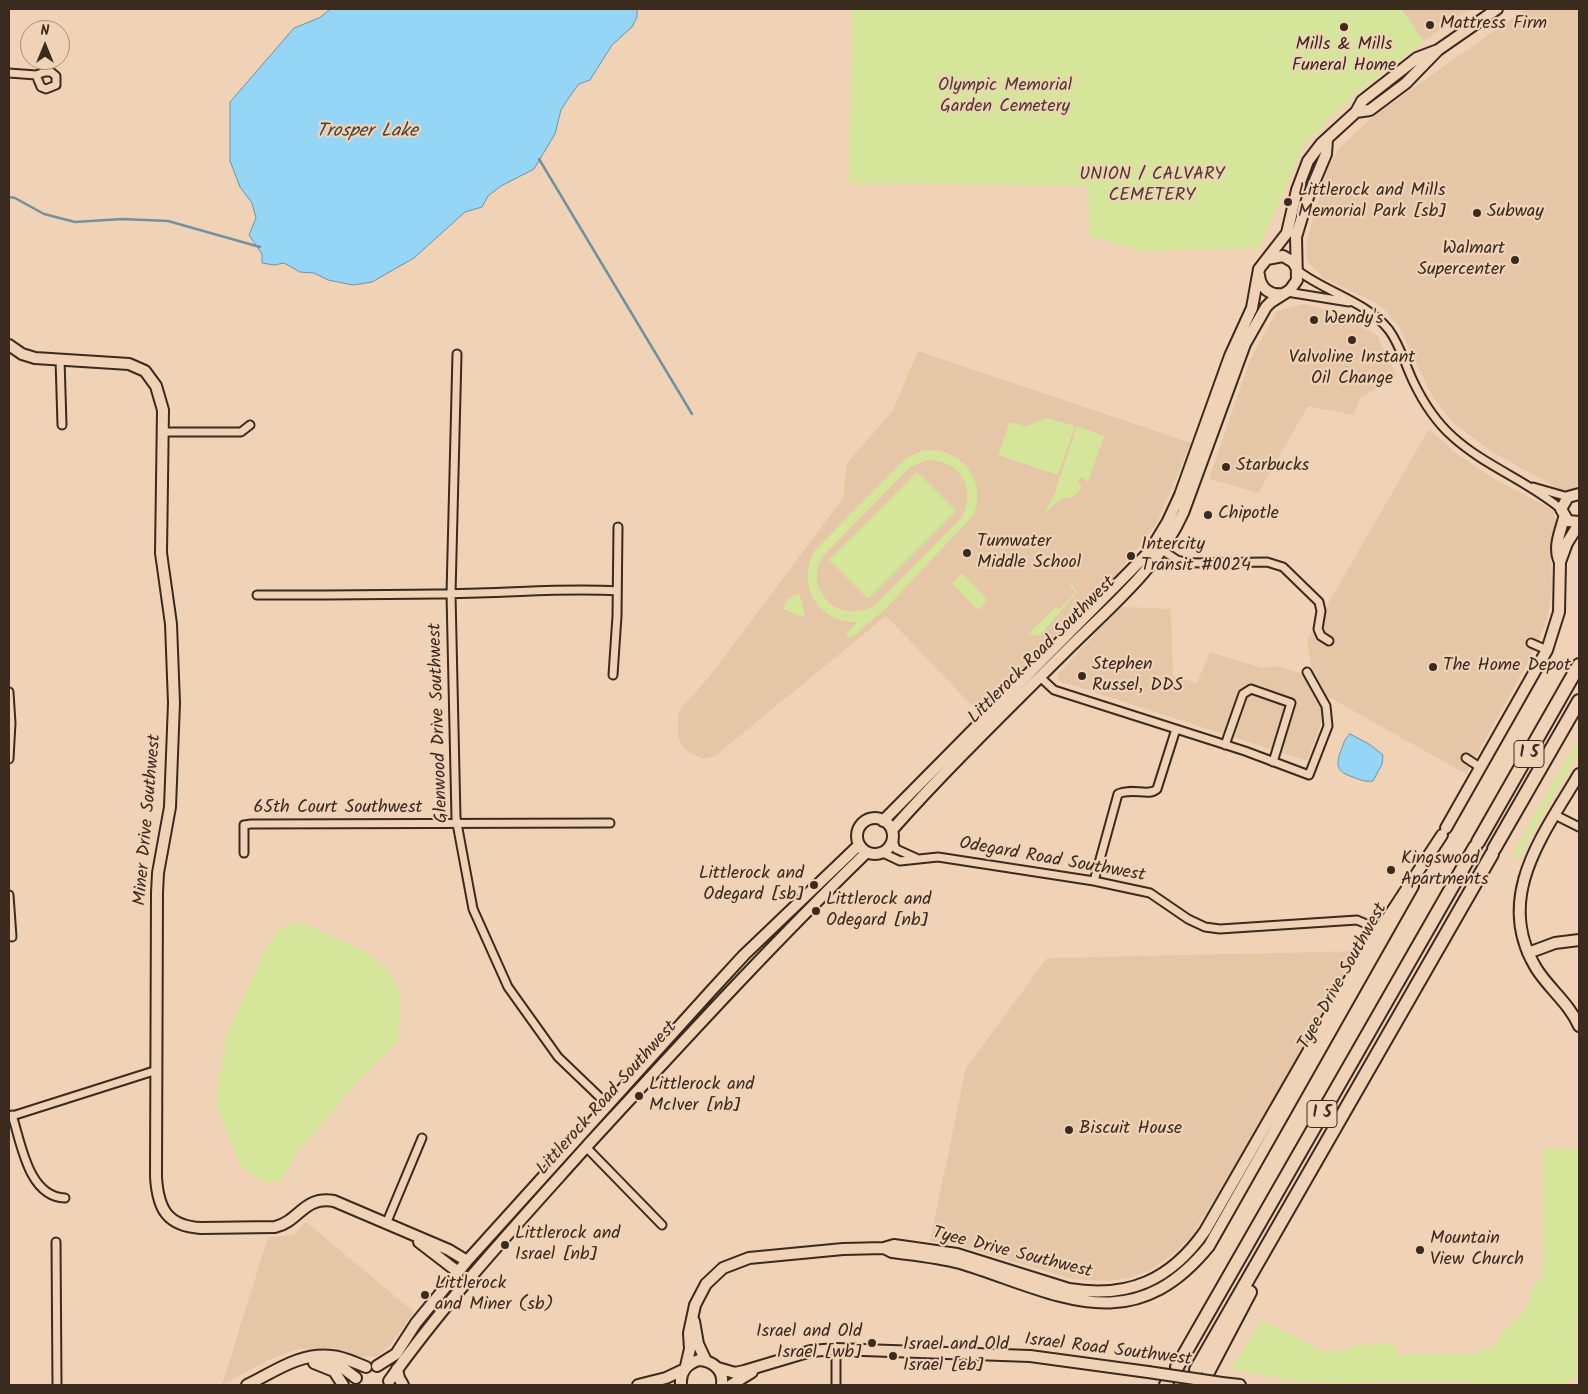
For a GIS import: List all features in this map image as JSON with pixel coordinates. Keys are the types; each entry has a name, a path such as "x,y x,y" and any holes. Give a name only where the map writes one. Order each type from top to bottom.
{"highway":[{"name":"I 5","path":"1177,1367 1579,665"},
{"name":"I 5","path":"1202,1371 1294,1212 1324,1147 1579,701"}],"street":[{"name":"Littlerock Road Southwest","path":"863,848 857,834 862,824 872,818 883,820 1128,575 1158,540 1174,510 1230,356 1252,308 1258,274 1266,260 1287,233 1297,190 1308,161 1316,149 1356,112 1362,101 1417,58 1438,50 1497,9"},
{"path":"9,73 36,75"},
{"name":"Littlerock Road Southwest","path":"881,852 891,844 892,834 934,783 1129,588 1162,550 1183,513 1245,344 1266,307 1295,285 1295,246 1299,226 1312,186 1326,154 1327,140"},
{"path":"1266,260 1271,257 1283,256 1293,262 1296,268 1313,283 1364,308 1388,330 1397,343 1421,397 1431,412 1453,437 1470,450 1533,487 1572,523 1579,523"},
{"path":"1258,274 1262,286 1267,291 1350,302"},
{"name":"Miner Drive Southwest","path":"9,345 28,356 129,364 145,371 156,386 163,410 161,553 171,624 174,703 170,807 158,883 156,1192 159,1201 169,1218 190,1227 275,1227 286,1223 304,1206 324,1199 334,1201 449,1250 466,1261"},
{"name":"Glenwood Drive Southwest","path":"457,354 451,594 457,824 473,910 508,987 558,1057 608,1105"},
{"path":"60,359 62,425"},
{"path":"164,432 241,432 250,425"},
{"path":"1533,487 1576,495 1563,513 1556,547 1556,555 1560,562"},
{"path":"1446,828 1547,650 1558,612 1560,562 1567,543 1579,523"},
{"path":"613,675 618,527"},
{"path":"1162,550 1177,560 1188,563 1267,562 1283,567 1319,602 1321,611 1318,629 1321,636 1329,641"},
{"path":"257,595 451,594 556,592 580,589 616,591"},
{"path":"1531,643 1547,650"},
{"path":"1040,677 1054,690 1226,745 1309,775 1328,726 1326,706 1307,672"},
{"path":"1226,745 1243,694 1251,690 1286,700 1291,703 1274,762"},
{"path":"9,692 11,723 9,758"},
{"path":"1094,881 1118,794 1126,790 1148,793 1157,789 1176,729"},
{"path":"1466,758 1481,768"},
{"path":"1579,774 1531,858 1522,885 1520,914 1528,953 1542,976 1569,1006 1579,1026"},
{"path":"1555,815 1579,827"},
{"path":"883,820 892,834 896,849 916,858"},
{"name":"65th Court Southwest","path":"244,853 244,825 351,822 457,824 610,823"},
{"name":"Tyee Drive Southwest","path":"681,1385 680,1379 689,1358 689,1333 700,1294 706,1284 723,1268 749,1258 843,1249 884,1248 894,1245 957,1254 1069,1289 1085,1291 1117,1290 1135,1286 1166,1272 1192,1250 1205,1231 1442,835 1384,931"},
{"name":"Littlerock Road Southwest","path":"355,1382 371,1366 396,1354 416,1323 466,1261 744,955 863,848"},
{"name":"Littlerock Road Southwest","path":"389,1384 397,1369 470,1278 677,1047 863,848"},
{"path":"863,848 881,852"},
{"name":"Odegard Road Southwest","path":"881,852 900,861 938,857 1094,881 1153,894 1188,919 1205,927 1220,930 1357,920 1384,931"},
{"path":"9,896 12,936"},
{"path":"1528,953 1555,943 1579,940"},
{"path":"65,1198 59,1198 45,1190 31,1175 10,1116 157,1070"},
{"path":"386,1224 422,1138"},
{"path":"586,1147 662,1225"},
{"name":"Miner Drive Southwest","path":"408,1234 458,1272"},
{"path":"56,1242 56,1385"},
{"name":"Tyee Drive Southwest","path":"693,1316 698,1344 706,1360"},
{"path":"836,1349 836,1385"},
{"name":"Israel Road Southwest","path":"718,1368 735,1373 811,1351 836,1349 1030,1356 1240,1385"},
{"path":"247,1385 286,1364 306,1357 332,1356 371,1366 385,1372 389,1384"},
{"path":"638,1385 666,1378 699,1360 706,1360 718,1368 721,1374 722,1385"},
{"path":"314,1363 334,1371 343,1385"},
{"path":"286,1364 334,1363 344,1368 355,1382"},
{"name":"Israel Road Southwest","path":"731,1385 764,1365"},
{"path":"397,1369 403,1385"}],"shaded area":[{"path":"1401,9 1471,9 1424,41"},
{"path":"1525,9 1579,9 1579,486 1572,494 1564,492 1494,453 1454,424 1432,396 1399,327 1386,311 1374,302 1323,278 1307,261 1306,243 1328,168 1339,148 1375,115"},
{"path":"1304,304 1349,316 1377,335 1397,377 1360,398 1353,415 1308,406 1258,493 1209,479 1250,360 1277,311"},
{"name":"Tumwater Middle School","path":"918,351 1191,443 1156,525 1111,581 980,714 886,616 715,756 704,759 690,753 681,744 678,737 678,715 683,706 709,677 843,498 847,463 892,412"},
{"path":"1429,429 1457,454 1493,478 1553,510 1557,521 1551,551 1552,592 1546,623 1527,664 1466,774 1327,696 1311,666 1307,640"},
{"path":"1120,607 1171,609 1173,676 1197,683 1210,652 1262,668 1278,666 1300,673 1322,708 1321,723 1307,761 1059,681 1057,675"},
{"path":"1366,951 1191,1237 1172,1255 1150,1270 1130,1278 1108,1281 1073,1279 957,1245 930,1241 966,1068 1047,958"},
{"path":"306,1222 414,1312 391,1344 377,1356 361,1357 333,1348 297,1349 271,1359 222,1385 268,1237 294,1235"}],"green space":[{"name":"Olympic Memorial Garden Cemetery","path":"852,9 1401,9 1424,41 1354,95 1324,123 1326,125 1305,142 1259,248 1144,251 1089,236 1088,186 849,183"},
{"path":"1047,418 1075,426 1058,475 998,455 1010,422 1026,426"},
{"path":"1077,426 1104,436 1089,480 1088,482 1082,477 1077,482 1082,488 1073,497 1063,498 1044,513 1054,495"},
{"path":"937,450 958,459 966,466 976,484 976,505 973,516 883,611 850,639 845,635 857,622 843,621 821,609 809,588 809,563 815,550 904,460 921,451","holes":["927,460 939,461 949,465 963,478 968,497 961,518 876,604 863,610 851,611 839,609 829,603 817,583 817,570 822,557 910,467"]},
{"path":"917,472 956,511 868,599 829,560"},
{"path":"962,573 988,600 978,610 952,583"},
{"path":"1072,584 1077,593 1039,636 1028,634 1056,607 1059,610 1076,593 1070,586"},
{"path":"799,593 805,615 802,617 783,609 789,598"},
{"path":"1579,737 1579,751 1517,859 1511,857"},
{"path":"296,922 317,929 359,949 384,965 400,991 397,1042 361,1078 299,1151 280,1181 263,1183 241,1166 219,1113 216,1099 227,1033 267,946 277,931"},
{"path":"1544,1148 1579,1150 1576,1377 1561,1385 1473,1385 1467,1381 1340,1383 1299,1382 1231,1369 1262,1320 1323,1352 1348,1351 1349,1346 1394,1343 1398,1355 1477,1353 1498,1343 1509,1326 1524,1311 1534,1287 1543,1276"}],"water":[{"name":"Trosper Lake","path":"331,9 637,9 637,17 632,27 612,45 590,80 579,84 570,96 561,110 555,134 534,169 501,186 488,196 482,207 465,212 414,258 372,282 353,285 328,280 314,273 300,272 284,263 274,265 262,263 262,254 249,235 256,218 252,203 240,187 230,161 230,102 294,28 319,18"},
{"path":"1350,734 1369,744 1383,755 1382,764 1373,781 1363,781 1347,775 1338,767 1338,759 1345,740"}],"waterway":[{"path":"539,159 692,414"},
{"path":"9,197 15,198 44,214 75,222 122,219 168,221 260,247"}],"place":[{"name":"Mattress Firm","path":"1430,25"},
{"name":"Mills & Mills Funeral Home","path":"1344,27"},
{"name":"Littlerock and Mills Memorial Park [sb]","path":"1288,202"},
{"name":"Subway","path":"1477,213"},
{"name":"Walmart Supercenter","path":"1515,260"},
{"name":"Wendy's","path":"1314,320"},
{"name":"Valvoline Instant Oil Change","path":"1352,340"},
{"name":"Starbucks","path":"1226,467"},
{"name":"Chipotle","path":"1208,515"},
{"name":"Tumwater Middle School","path":"967,553"},
{"name":"Intercity Transit #0024","path":"1131,556"},
{"name":"The Home Depot","path":"1433,667"},
{"name":"Stephen Russel, DDS","path":"1082,676"},
{"name":"Kingswood Apartments","path":"1391,870"},
{"name":"Littlerock and Odegard [sb]","path":"814,885"},
{"name":"Littlerock and Odegard [nb]","path":"816,911"},
{"name":"Littlerock and McIver [nb]","path":"639,1096"},
{"name":"Biscuit House","path":"1069,1130"},
{"name":"Littlerock and Israel [nb]","path":"505,1245"},
{"name":"Mountain View Church","path":"1420,1250"},
{"name":"Littlerock and Miner (sb)","path":"425,1295"},
{"name":"Israel and Old Israel [wb]","path":"872,1343"},
{"name":"Israel and Old Israel [eb]","path":"893,1356"}],"park label":[{"name":"UNION / CALVARY CEMETERY","path":"1152,186"}]}
